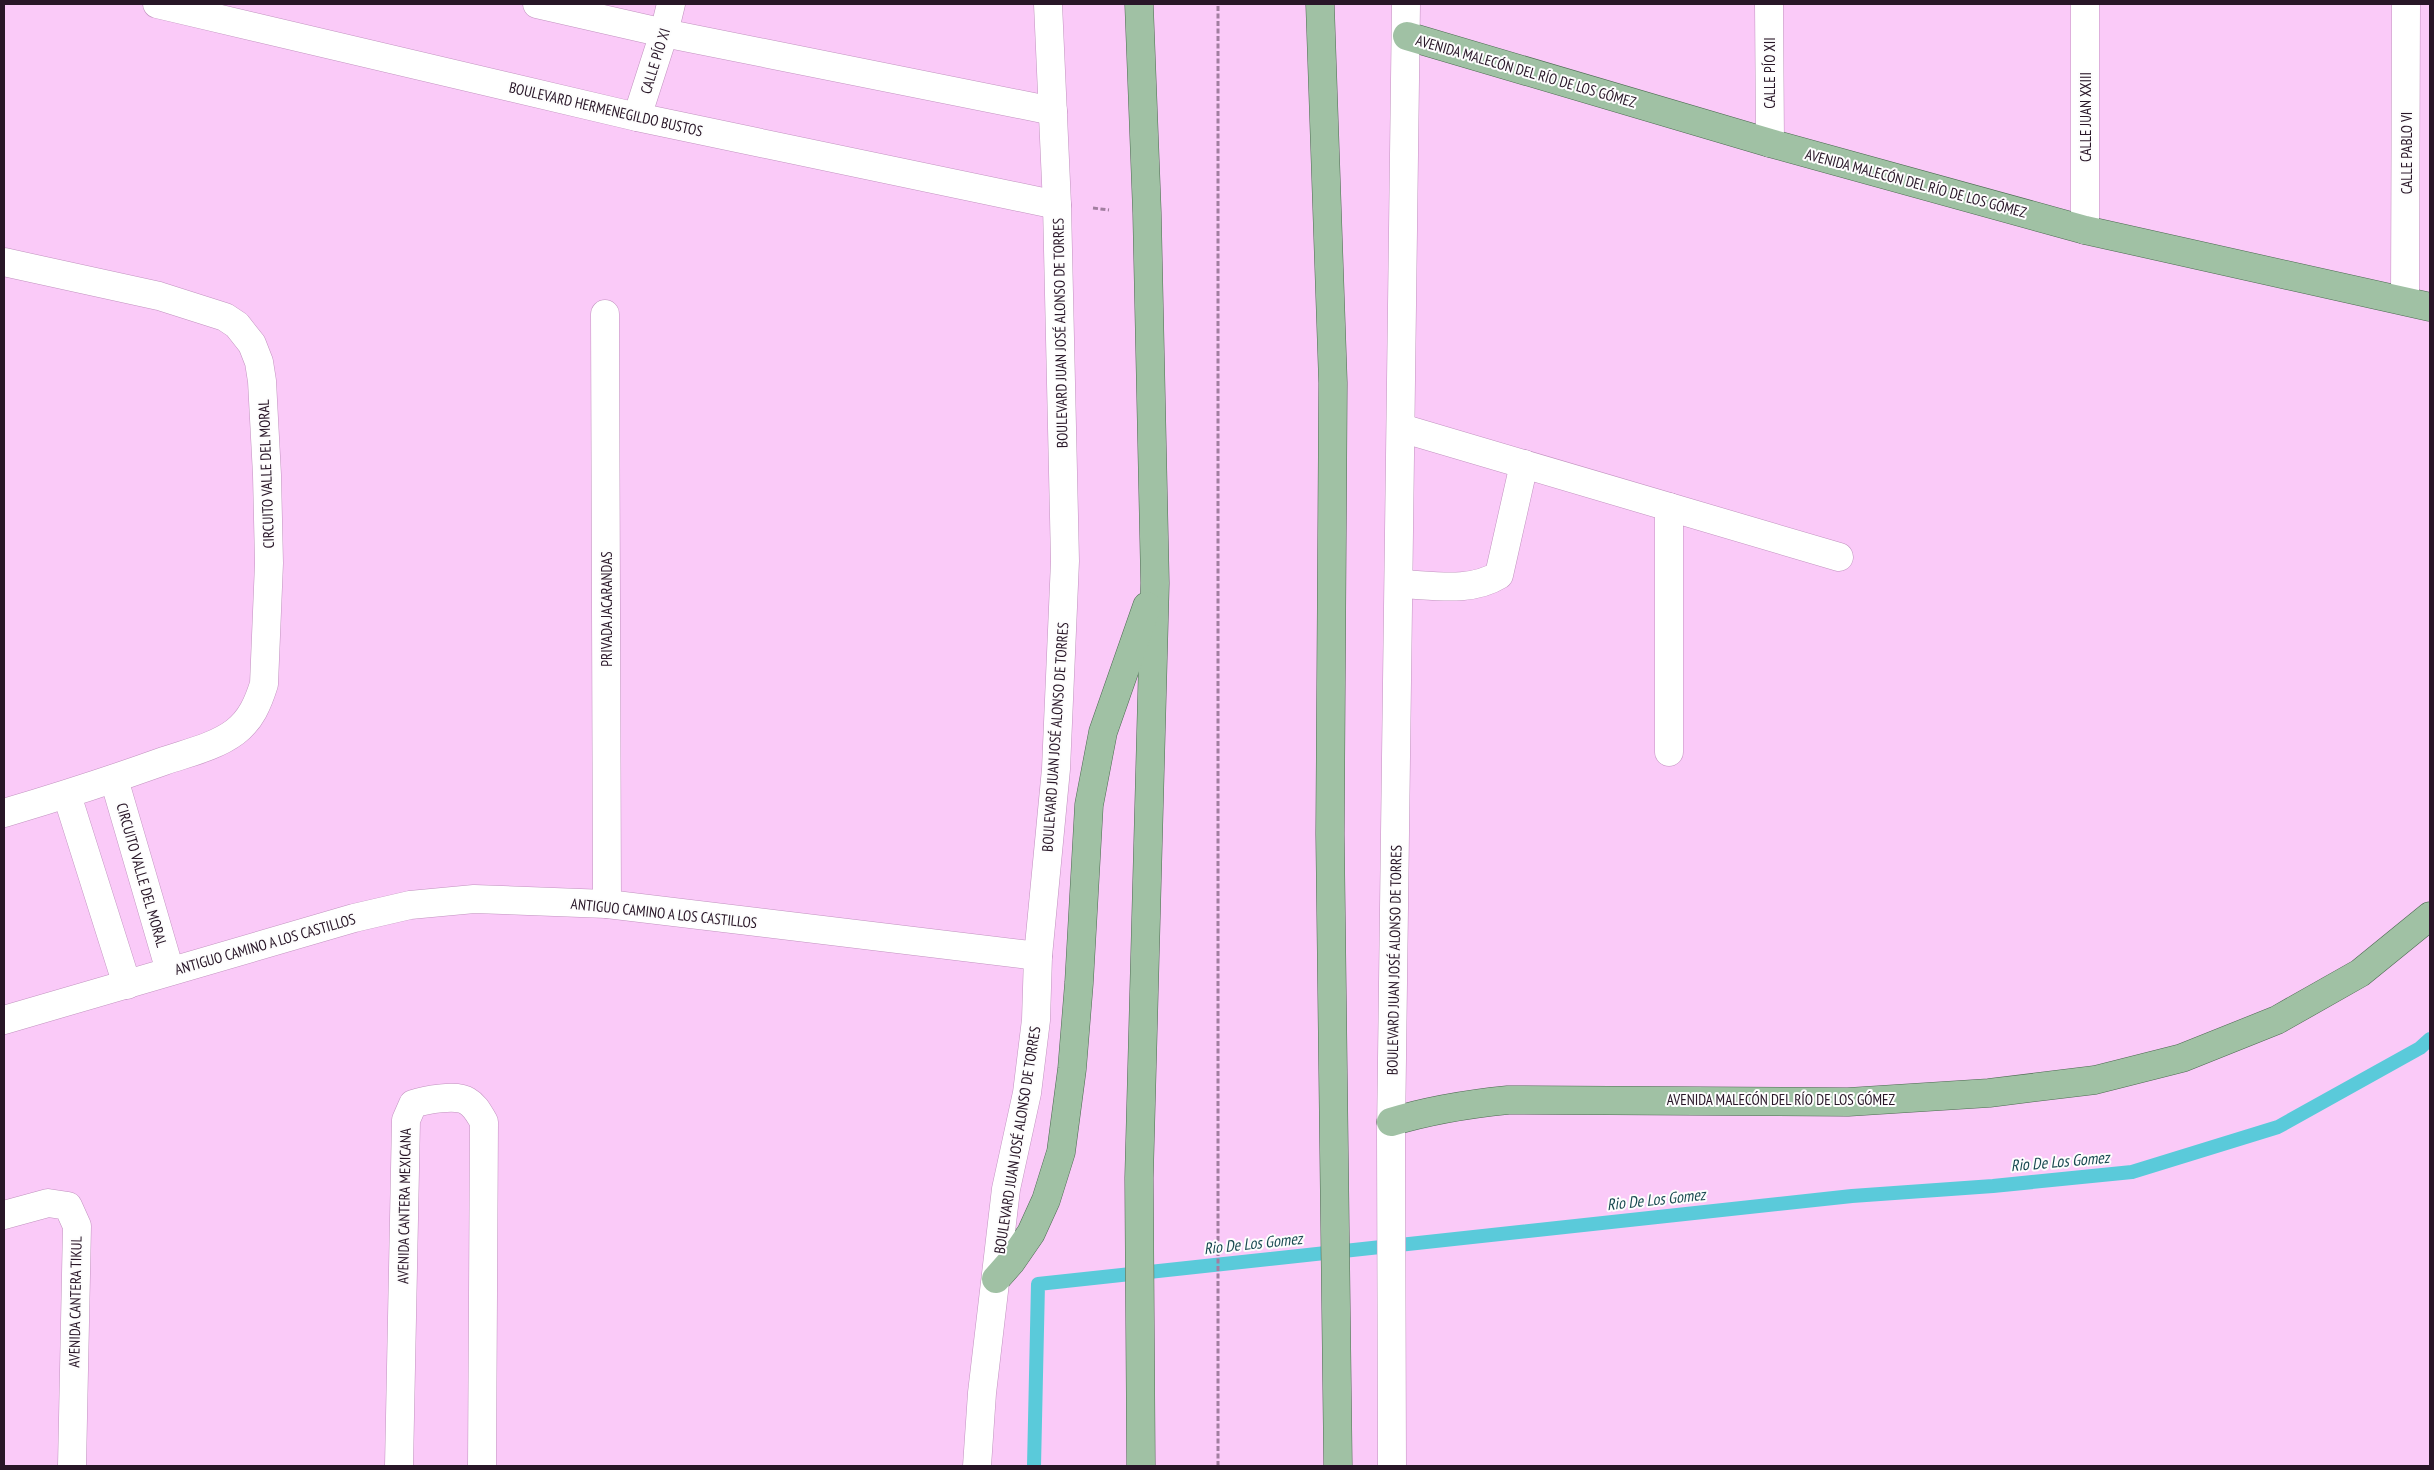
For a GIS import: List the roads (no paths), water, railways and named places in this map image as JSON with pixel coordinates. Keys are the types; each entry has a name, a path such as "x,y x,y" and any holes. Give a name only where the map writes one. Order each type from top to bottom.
{"main road":[{"path":"1139,4 1147,213 1155,583 1139,1178 1141,1466"},
{"path":"1320,4 1333,384 1330,834 1338,1466"},
{"name":"AVENIDA MALECÓN DEL RÍO DE LOS GÓMEZ","path":"1407,36 1770,143 2085,230 2418,304"},
{"path":"996,1278 1011,1262 1031,1233 1046,1200 1061,1152 1072,1069 1089,805 1104,732 1155,583"},
{"name":"AVENIDA MALECÓN DEL RÍO DE LOS GÓMEZ","path":"1391,1128 1422,1112 1457,1105 1508,1100 1848,1102 1989,1093 2095,1080 2182,1058 2277,1020 2360,973 2430,916"}],"street":[{"name":"BOULEVARD HERMENEGILDO BUSTOS","path":"157,4 637,117 1057,205"},
{"path":"537,4 664,33 1053,111"},
{"name":"CALLE PÍO XI","path":"637,117 664,33 671,4"},
{"name":"BOULEVARD JUAN JOSÉ ALONSO DE TORRES","path":"977,1466 982,1393 1006,1189 1027,1093 1036,1020 1038,956 1056,769 1065,561 1057,205 1048,4"},
{"name":"BOULEVARD JUAN JOSÉ ALONSO DE TORRES","path":"1392,1466 1391,1128 1406,4"},
{"name":"CALLE PÍO XII","path":"1768,4 1770,143"},
{"name":"CALLE JUAN XXIII","path":"2085,4 2085,230"},
{"name":"CALLE PABLO VI","path":"2406,4 2418,304"},
{"name":"CIRCUITO VALLE DEL MORAL","path":"4,262 159,296 225,317 245,334 259,362 267,475 269,563 264,684 259,702 247,721 234,733 207,746 67,795 4,813"},
{"name":"PRIVADA JACARANDAS","path":"605,314 607,904"},
{"path":"1401,428 1839,557"},
{"path":"1399,584 1470,587 1488,582 1500,575 1524,464"},
{"path":"1669,507 1669,752"},
{"name":"CIRCUITO VALLE DEL MORAL","path":"114,779 170,971"},
{"path":"67,795 127,984"},
{"name":"ANTIGUO CAMINO A LOS CASTILLOS","path":"4,1020 354,918 410,905 474,899 607,904 1038,956"},
{"name":"AVENIDA CANTERA MEXICANA","path":"399,1466 406,1120 413,1104 428,1099 465,1099 476,1108 484,1122 482,1466"},
{"name":"AVENIDA CANTERA TIKUL","path":"4,1215 48,1203 68,1206 77,1226 72,1466"}],"waterway":[{"name":"Rio De Los Gomez","path":"1034,1466 1038,1284 1852,1196 1993,1186 2132,1172 2278,1127 2420,1048 2430,1039"}]}
